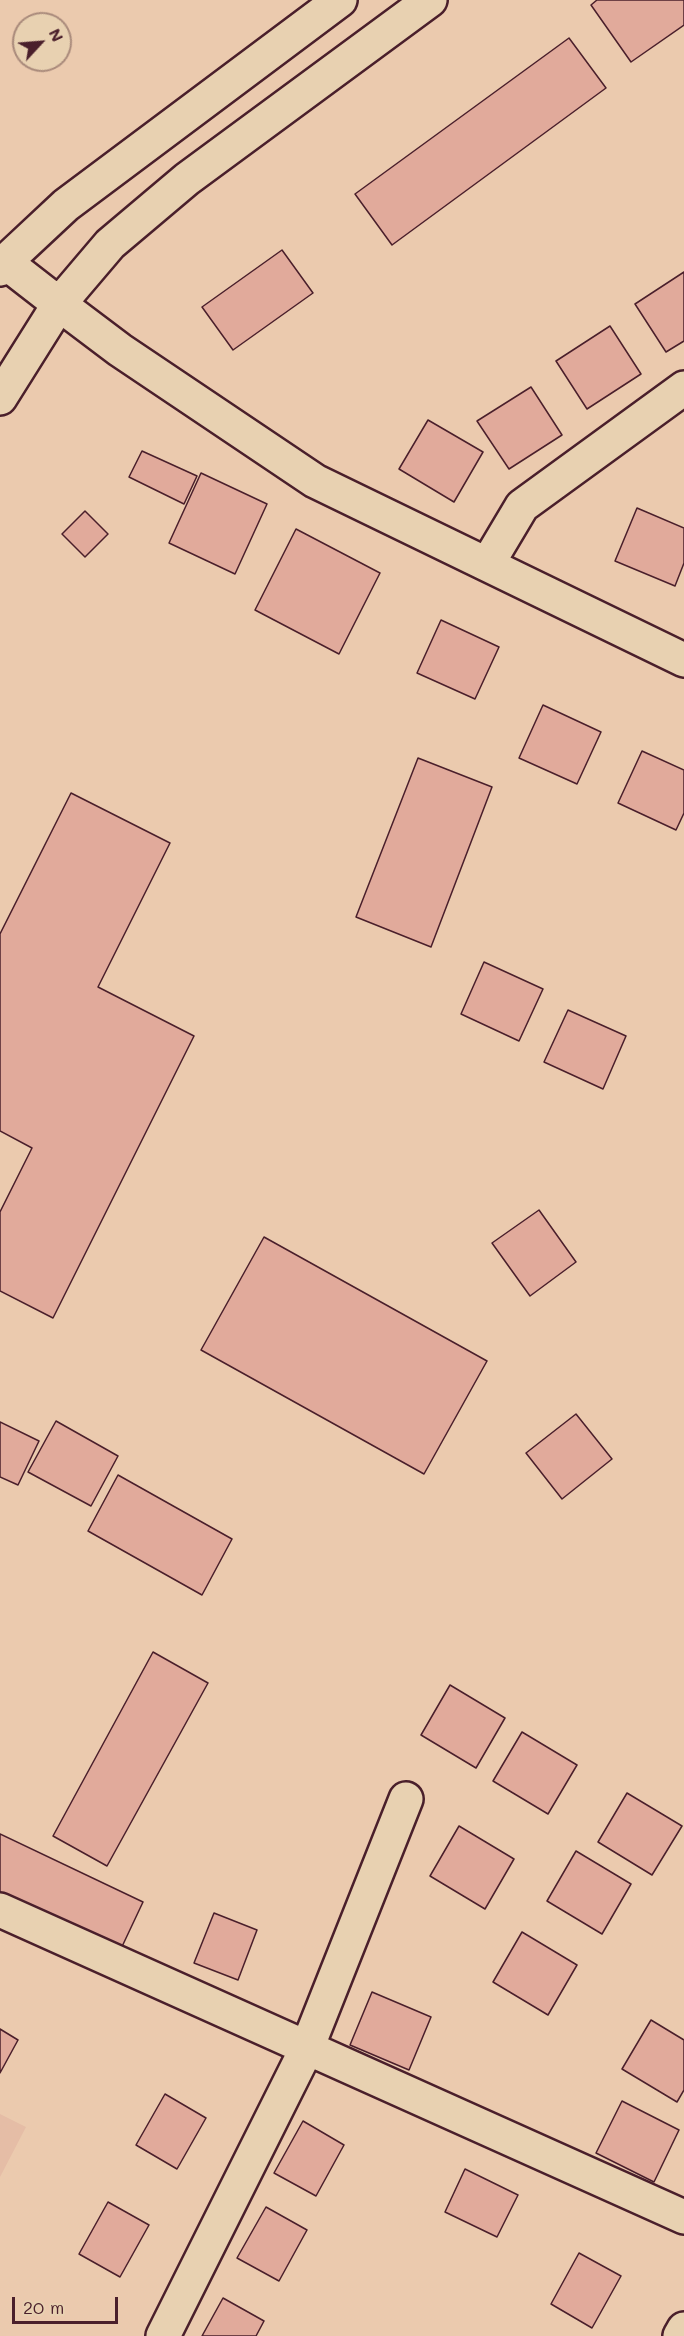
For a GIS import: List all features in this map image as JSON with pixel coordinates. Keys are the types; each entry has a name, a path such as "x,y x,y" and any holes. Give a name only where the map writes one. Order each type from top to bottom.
{"street":[{"path":"340,0 66,205 2,264 120,350 315,481 684,660"},
{"path":"0,398 59,304 110,244 187,179 430,0"},
{"path":"488,563 522,506 684,388"},
{"path":"163,2336 307,2048 406,1798"},
{"path":"0,1910 684,2217"},
{"path":"680,2336 684,2329"}],"shaded area":[{"path":"0,2114 26,2127 0,2177"}],"building":[{"path":"597,0 684,0 684,25 631,62 591,5"},
{"path":"569,38 606,88 392,245 355,194"},
{"path":"282,250 313,293 233,350 202,307"},
{"path":"684,272 684,341 666,352 635,304"},
{"path":"610,326 641,374 587,409 556,361"},
{"path":"531,387 562,435 509,469 477,421"},
{"path":"428,420 483,452 454,502 399,469"},
{"path":"142,451 197,476 184,504 129,477"},
{"path":"201,473 267,504 235,574 169,543"},
{"path":"637,508 684,528 684,563 675,586 615,561"},
{"path":"85,511 108,534 85,557 62,534"},
{"path":"296,529 380,573 339,654 255,610"},
{"path":"441,620 499,647 475,699 417,673"},
{"path":"543,705 601,732 577,784 519,758"},
{"path":"642,751 684,770 684,813 676,830 618,803"},
{"path":"418,758 492,787 431,947 356,917"},
{"path":"71,793 170,843 98,987 194,1036 53,1318 0,1291 0,1212 32,1148 0,1131 0,934"},
{"path":"484,962 543,989 519,1041 461,1014"},
{"path":"568,1010 626,1036 603,1089 544,1062"},
{"path":"539,1210 576,1262 530,1296 492,1243"},
{"path":"264,1237 487,1361 424,1474 201,1350"},
{"path":"576,1414 612,1459 562,1499 526,1453"},
{"path":"56,1421 118,1456 91,1506 28,1472"},
{"path":"0,1422 39,1441 18,1485 0,1477"},
{"path":"118,1475 232,1539 202,1595 88,1531"},
{"path":"153,1652 208,1683 107,1866 53,1836"},
{"path":"450,1685 505,1718 476,1768 421,1735"},
{"path":"522,1732 577,1765 548,1814 493,1781"},
{"path":"627,1793 682,1826 652,1875 598,1842"},
{"path":"459,1826 514,1859 485,1909 430,1876"},
{"path":"0,1834 143,1902 119,1953 0,1896"},
{"path":"576,1851 631,1884 602,1934 547,1901"},
{"path":"214,1913 257,1930 238,1980 194,1963"},
{"path":"522,1932 577,1965 548,2015 493,1982"},
{"path":"372,1992 431,2017 409,2070 350,2045"},
{"path":"651,2020 684,2040 684,2090 677,2102 622,2069"},
{"path":"0,2029 18,2040 0,2073"},
{"path":"165,2094 206,2118 177,2169 136,2145"},
{"path":"622,2101 679,2130 654,2182 596,2153"},
{"path":"303,2121 344,2145 316,2196 274,2173"},
{"path":"465,2169 518,2195 497,2237 445,2212"},
{"path":"108,2202 149,2225 120,2277 79,2254"},
{"path":"266,2207 307,2230 279,2281 237,2258"},
{"path":"579,2253 621,2276 592,2328 551,2304"},
{"path":"223,2298 264,2321 256,2336 202,2336"}]}
